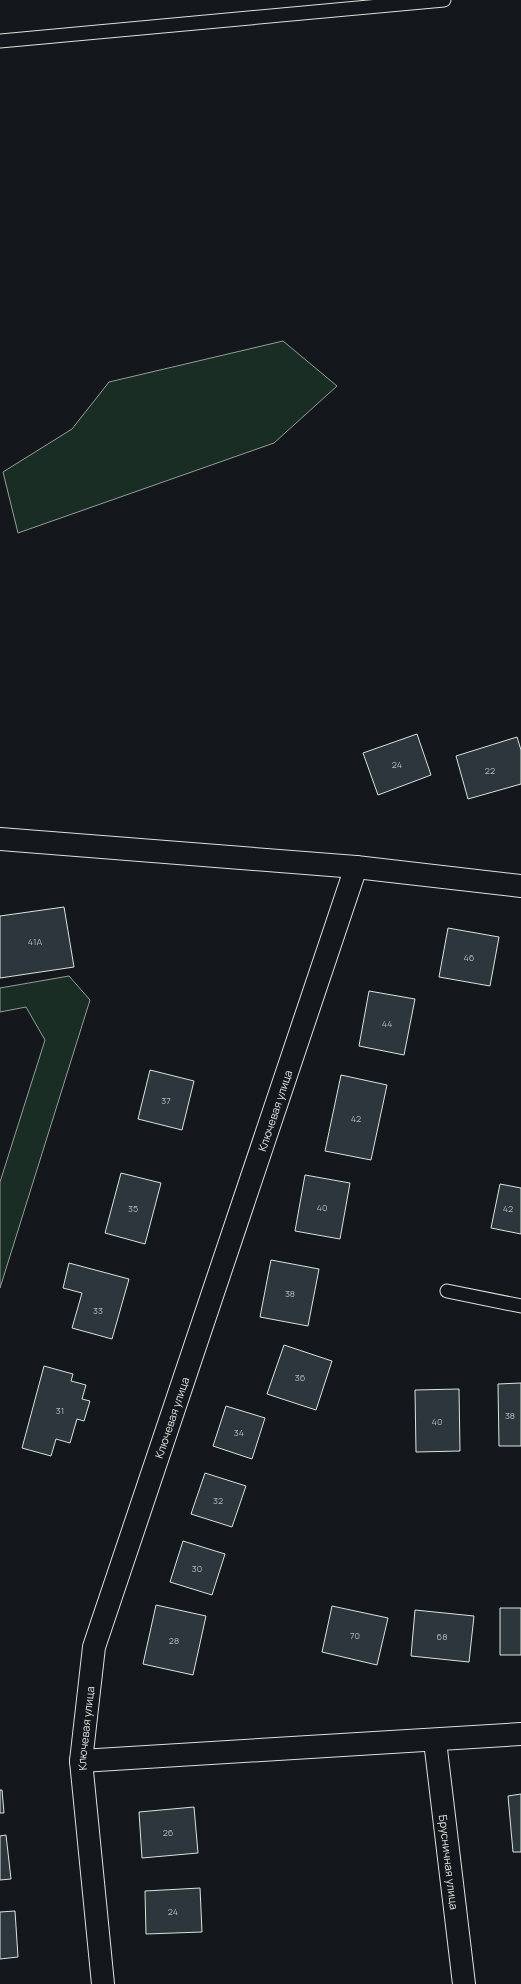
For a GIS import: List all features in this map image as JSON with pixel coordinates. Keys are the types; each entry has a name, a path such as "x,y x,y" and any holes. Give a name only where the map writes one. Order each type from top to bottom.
{"street":[{"path":"0,838 356,867 521,886"},
{"name":"Ключевая улица","path":"103,1984 80,1761 94,1648 356,867"},
{"path":"80,1761 435,1741 521,1734"},
{"name":"Брусничная улица","path":"435,1741 464,1984"}],"lane":[{"path":"0,41 444,0"},
{"path":"447,1291 521,1306"}],"green space":[{"path":"283,341 337,386 274,443 18,533 3,472 72,429 109,382"},
{"path":"69,976 90,1000 0,1288 0,1182 45,1040 26,1007 0,1012 0,988"}],"building":[{"path":"417,734 431,775 378,795 363,753"},
{"path":"517,737 521,750 521,784 468,799 456,756"},
{"path":"64,907 74,967 0,978 0,916"},
{"path":"448,928 499,937 490,986 439,977"},
{"path":"369,991 415,999 404,1055 359,1046"},
{"path":"150,1070 194,1081 182,1130 138,1119"},
{"path":"341,1075 387,1085 371,1160 325,1151"},
{"path":"121,1173 161,1183 145,1244 105,1233"},
{"path":"305,1175 350,1183 340,1239 295,1231"},
{"path":"500,1184 521,1188 521,1234 491,1228"},
{"path":"271,1260 319,1269 308,1326 260,1317"},
{"path":"69,1263 129,1279 112,1339 72,1328 82,1293 63,1288"},
{"path":"284,1345 332,1361 316,1410 267,1394"},
{"path":"44,1366 73,1374 71,1381 86,1385 82,1399 90,1401 84,1421 77,1419 70,1443 56,1439 51,1456 22,1448"},
{"path":"521,1383 521,1446 499,1446 498,1384"},
{"path":"459,1389 460,1451 416,1452 415,1390"},
{"path":"226,1406 265,1418 252,1459 213,1446"},
{"path":"205,1473 246,1486 232,1527 191,1514"},
{"path":"183,1541 225,1554 212,1595 170,1582"},
{"path":"156,1605 206,1616 193,1675 143,1664"},
{"path":"332,1606 388,1618 377,1665 322,1652"},
{"path":"500,1608 521,1608 521,1655 500,1655"},
{"path":"415,1610 474,1616 469,1662 411,1656"},
{"path":"0,1790 2,1790 4,1813 0,1813"},
{"path":"521,1794 521,1852 513,1852 508,1796"},
{"path":"194,1807 198,1853 142,1858 139,1812"},
{"path":"6,1835 11,1879 0,1880 0,1836"},
{"path":"200,1888 202,1932 146,1934 145,1891"},
{"path":"15,1911 18,1957 0,1959 0,1912"}]}
